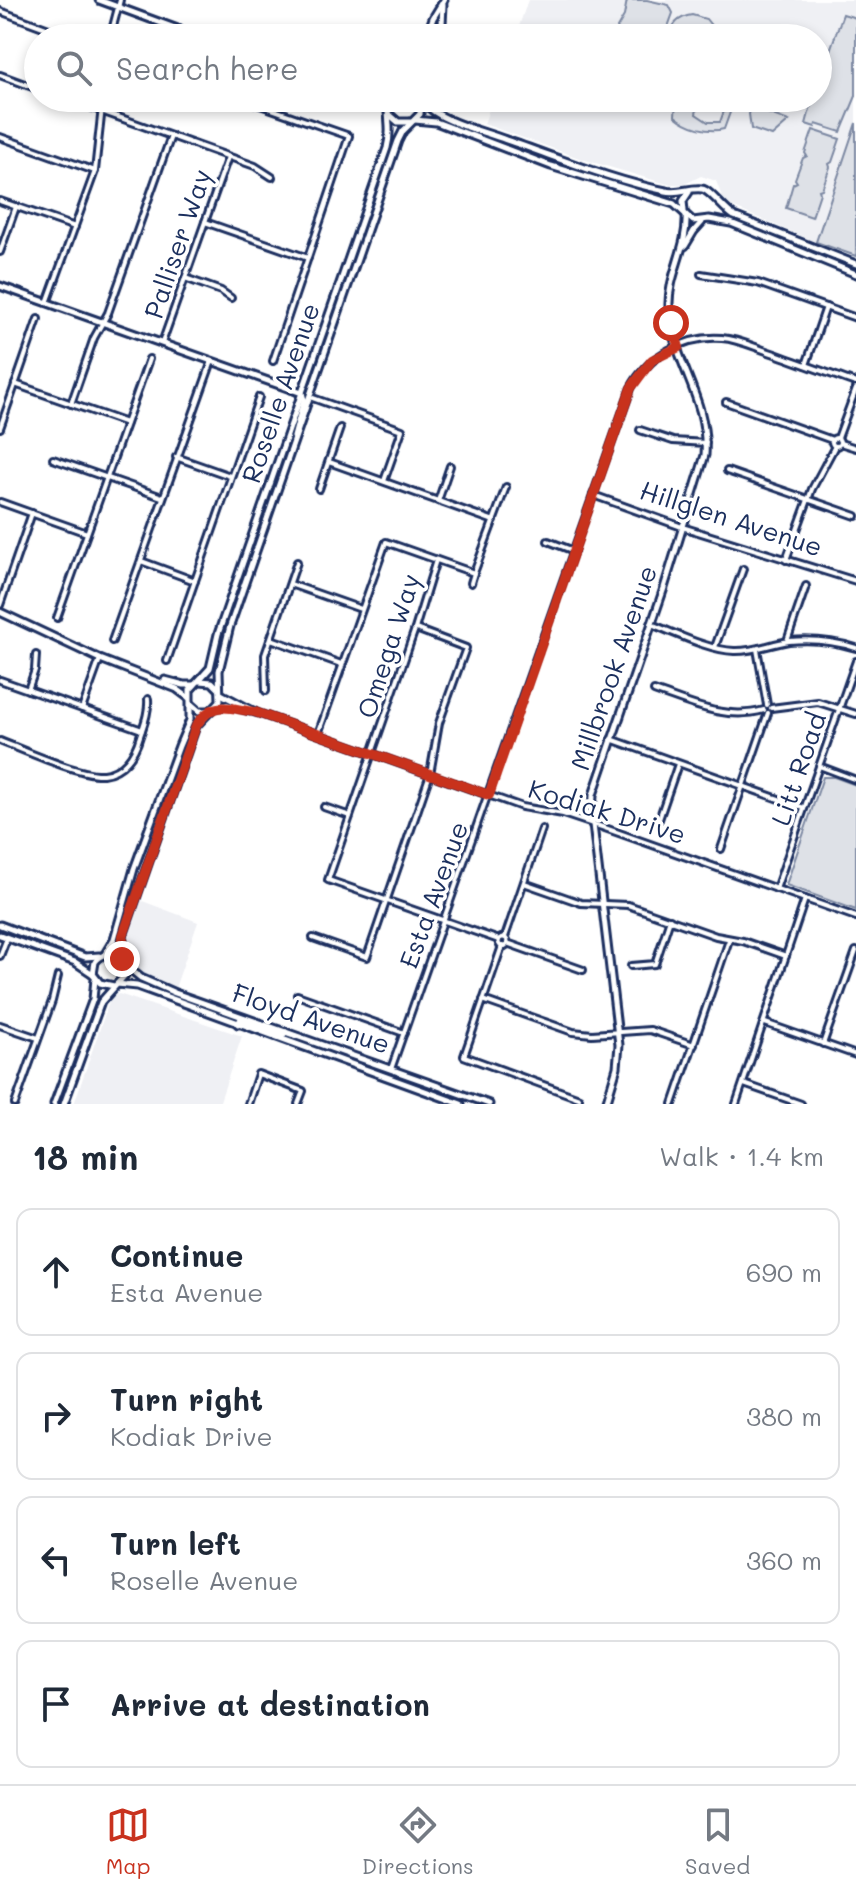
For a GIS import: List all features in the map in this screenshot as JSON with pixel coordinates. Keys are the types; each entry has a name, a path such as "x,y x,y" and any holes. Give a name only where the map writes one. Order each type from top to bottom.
{"main road":[{"path":"99,0 119,3 169,24"},
{"path":"431,24 444,2"},
{"path":"442,24 444,2"},
{"name":"Roselle Avenue","path":"196,683 210,668 218,634 387,148 391,128 388,112"},
{"path":"389,112 398,122 436,122 551,166 674,204 693,221 731,223 856,274"},
{"name":"Roselle Avenue","path":"220,691 219,671 230,626 398,141 420,112"},
{"path":"436,112 569,162 666,191 704,189 734,216 856,264"},
{"path":"685,214 683,201 691,191"},
{"path":"706,220 715,210 716,201"},
{"name":"Millbrook Avenue","path":"681,254 685,214"},
{"name":"Millbrook Avenue","path":"606,1104 617,1067 618,1032 593,825 594,788 705,455 702,408 679,347 669,307 671,286 681,254 692,233 706,220"},
{"path":"0,286 302,393 304,400 294,442"},
{"path":"0,612 100,659 184,685 209,681 220,691 214,709 196,726 123,936 124,977 99,1006 64,1104"},
{"path":"145,674 179,690 199,711 214,709"},
{"path":"54,1104 95,993 93,965 114,939 142,846 189,724 190,701 196,683"},
{"name":"Kodiak Drive","path":"220,691 228,699 255,712"},
{"name":"Kodiak Drive","path":"214,709 227,705 255,712"},
{"path":"0,925 76,954 88,957 114,954 123,962"},
{"path":"3,936 75,962 103,985 116,985"},
{"name":"Floyd Avenue","path":"123,962 141,978 489,1104"},
{"name":"Floyd Avenue","path":"116,985 132,984 461,1104"},
{"path":"173,1000 207,1009 209,1004"},
{"path":"238,1024 240,1020 283,1035 286,1032"}],"street":[{"path":"114,24 119,3"},
{"path":"0,11 35,24"},
{"path":"0,75 24,84"},
{"path":"47,303 95,171 102,112"},
{"path":"105,112 255,166 272,177"},
{"path":"273,361 349,136 280,112"},
{"path":"71,404 108,313 171,136"},
{"path":"0,137 95,171"},
{"name":"Palliser Way","path":"162,343 228,157"},
{"path":"0,201 75,227"},
{"path":"0,252 16,207"},
{"path":"205,222 308,258"},
{"path":"701,274 758,283 856,318"},
{"path":"185,278 221,291 231,298"},
{"path":"806,365 826,307"},
{"path":"0,428 38,319"},
{"name":"Esta Avenue","path":"391,1069 634,380 652,360 679,347 698,340 723,338 806,365 856,386"},
{"path":"57,618 149,359"},
{"path":"112,641 212,361"},
{"path":"15,384 126,423"},
{"path":"786,560 856,386"},
{"path":"167,661 259,397"},
{"path":"310,397 402,430 384,481"},
{"path":"726,402 856,448"},
{"path":"319,489 340,428"},
{"path":"640,430 673,441 706,443"},
{"path":"176,457 231,477"},
{"path":"53,459 162,497"},
{"path":"329,462 494,521"},
{"path":"438,501 450,466"},
{"path":"727,471 856,516"},
{"path":"471,583 506,487"},
{"name":"Hillglen Avenue","path":"593,495 682,527 856,581"},
{"path":"0,502 87,533"},
{"path":"0,605 32,513"},
{"path":"548,541 574,551"},
{"path":"318,734 386,542 474,573"},
{"name":"Omega Way","path":"386,900 328,880 436,560"},
{"path":"140,561 195,581"},
{"path":"266,691 263,668 297,562"},
{"path":"715,647 743,569"},
{"path":"290,584 361,609"},
{"path":"787,641 806,586"},
{"path":"651,624 715,647 736,651 787,641 823,641 856,648"},
{"path":"313,938 367,957 430,774 439,723 466,648 415,629"},
{"path":"271,639 341,664"},
{"path":"721,849 768,709 757,649"},
{"path":"28,690 36,655"},
{"path":"82,709 100,659"},
{"name":"Litt Road","path":"776,889 856,661"},
{"path":"0,680 142,730"},
{"path":"654,691 722,713 739,714 812,702 856,714"},
{"path":"0,741 88,772 103,774 126,762 135,752 149,707 148,699"},
{"name":"Kodiak Drive","path":"255,712 522,807 563,814 856,917"},
{"path":"611,739 804,808"},
{"path":"657,825 678,764"},
{"path":"819,766 856,780"},
{"path":"324,807 350,816"},
{"path":"542,829 464,1056 579,1098"},
{"path":"524,883 573,901 623,903 786,956"},
{"path":"736,1104 805,899"},
{"path":"386,900 583,970"},
{"path":"631,966 655,964 670,919"},
{"path":"0,956 3,936"},
{"path":"673,1104 729,939"},
{"path":"823,1044 856,951"},
{"path":"15,1104 58,976"},
{"path":"297,995 404,1033"},
{"path":"483,1000 573,1032 592,1034 650,1030 694,1045"},
{"path":"765,1023 856,1055"},
{"path":"0,1025 38,1038"},
{"path":"248,1104 258,1074 303,1091 298,1104"},
{"path":"744,1084 801,1104"}],"shaded area":[{"path":"528,0 856,0 856,123 816,242 732,207 722,197 716,181 701,176 685,184 667,184 582,159 484,124 488,112 832,112 832,24 520,24"},
{"path":"627,0 669,5 673,13 669,24 619,24"},
{"path":"843,14 856,18 856,96 841,132 806,124 809,112 832,112 832,45"},
{"path":"692,15 706,19 710,24 675,24"},
{"path":"675,112 696,112 708,122 720,122 724,112 730,112 724,129 718,130 692,126 675,116"},
{"path":"765,112 789,121 772,136 751,129 749,114"},
{"path":"856,123 856,256 816,242"},
{"path":"813,130 840,139 819,190 812,217 786,208 803,158 807,156 805,153"},
{"path":"823,777 834,777 856,785 856,910 786,885"},
{"path":"137,899 198,922 174,991 130,968 123,952"},
{"path":"119,994 242,1036 219,1104 74,1104 108,1005 112,997"}],"route":[{"path":"122,959 123,936 196,726 201,718 217,707 227,705 255,712 489,795 631,388 655,357 679,347 671,323"}]}
